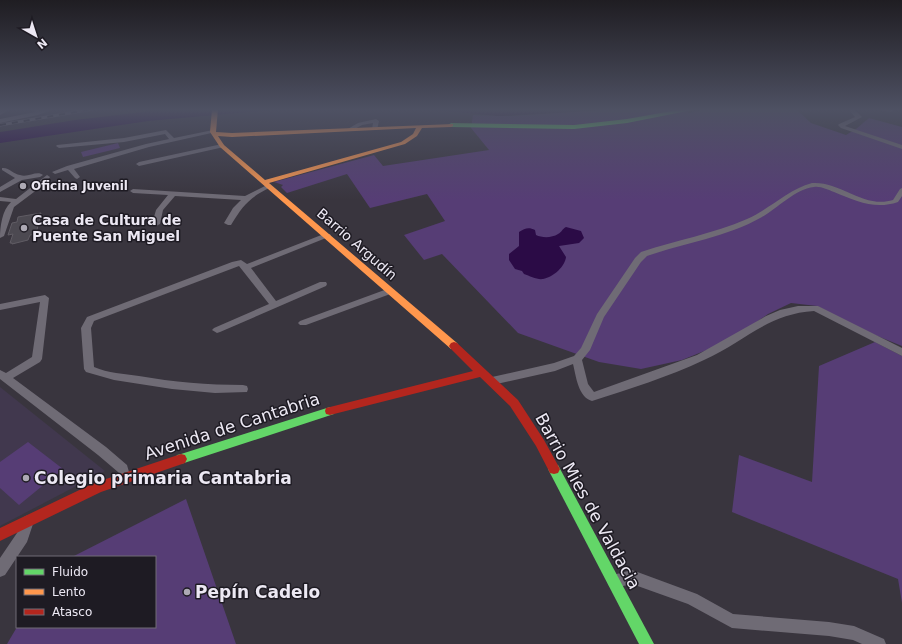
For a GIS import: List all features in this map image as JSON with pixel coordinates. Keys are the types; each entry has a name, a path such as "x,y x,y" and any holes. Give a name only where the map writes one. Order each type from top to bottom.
{"street":[{"path":"59,146 129,139"},
{"path":"0,190 20,178 44,176 172,139"},
{"path":"139,164 205,139"},
{"name":"Barrio Argudín","path":"220,139 266,184 492,381"},
{"path":"228,224 234,212 245,198 266,184 403,143 410,139"},
{"path":"879,139 902,147"},
{"path":"124,140 130,150"},
{"path":"69,168 77,177"},
{"path":"4,169 20,178"},
{"path":"0,236 8,213 16,201 44,182 44,176"},
{"path":"492,381 555,367 578,359 585,350 600,316 638,260 644,254 734,227 755,218 794,192 812,185 822,186 871,203 883,204 896,200 902,190"},
{"path":"133,191 245,198"},
{"path":"156,224 160,210 173,194"},
{"path":"0,199 16,201"},
{"path":"246,267 327,236"},
{"path":"243,389 222,390 151,383 99,374 89,369 86,328 90,319 241,263 246,267 275,305"},
{"path":"217,330 323,284"},
{"path":"303,323 390,292"},
{"path":"0,307 45,298 37,359 3,376 102,450 123,469 125,479"},
{"path":"578,359 586,392 592,397 701,358 777,314 800,307 815,308 902,352"},
{"name":"Avenida de Cantabria","path":"0,535 29,519 98,487 125,479 161,465 318,414 483,372"},
{"name":"Barrio Mies de Valdacia","path":"492,381 514,403 540,443 648,644"},
{"path":"0,570 22,537 29,519"},
{"path":"614,581 632,577 645,581 692,599 732,621 829,629 854,633 879,644"}],"shaded area":[{"path":"0,139 27,139 0,143"},
{"path":"480,139 902,139 902,346 860,329 817,306 791,303 768,314 729,341 682,360 641,369 599,362 518,333 442,254 424,260 404,235 445,221 427,194 370,208 347,174 287,193 281,187 283,185 274,182 374,155 383,166 489,150"},
{"path":"118,143 120,148 83,157 81,152"},
{"path":"566,227 581,231 584,238 579,243 559,246 566,257 564,264 555,274 547,278 538,279 515,269 509,260 509,254 519,246 519,232 531,228 535,230 536,235 541,237 550,237 556,235"},
{"path":"875,342 902,356 902,603 898,579 732,512 739,455 812,482 819,366"},
{"path":"0,387 105,471 0,526"},
{"name":"Colegio primaria Cantabria","path":"28,442 63,469 19,505 0,488 0,462"},
{"name":"Pepín Cadelo","path":"186,499 236,644 7,644 16,628 156,628 156,556 74,556"}],"building":[{"name":"Casa de Cultura de Puente San Miguel","path":"41,213 36,234 30,235 28,240 12,244 10,243 13,234 8,235 12,223 17,222 18,217"}],"traffic: fast":[{"path":"181,459 330,411"},
{"path":"554,469 647,644"}],"traffic: slow":[{"path":"218,139 222,146 454,346"},
{"path":"264,182 403,143 409,139"}],"traffic: jam":[{"path":"454,346 514,403 540,443 554,469"},
{"path":"330,411 483,372"},
{"path":"0,535 98,487 181,459"}],"place":[{"name":"Oficina Juvenil","path":"23,186"},
{"name":"Casa de Cultura de Puente San Miguel","path":"24,228"},
{"name":"Colegio primaria Cantabria","path":"26,478"},
{"name":"Pepín Cadelo","path":"187,592"}]}
